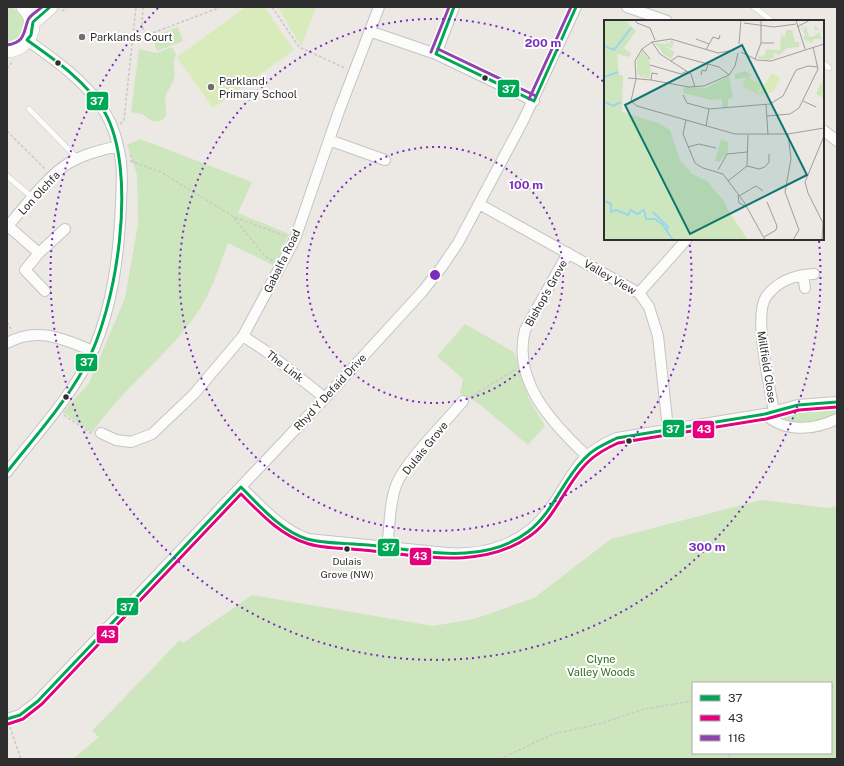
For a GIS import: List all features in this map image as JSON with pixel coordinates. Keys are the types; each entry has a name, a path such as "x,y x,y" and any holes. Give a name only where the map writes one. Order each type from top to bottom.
{"street":[{"path":"24,7 31,15 50,7"},
{"name":"Gabalfa Road","path":"96,434 116,440 131,442 152,434 194,394 243,336 296,239 329,140 379,7"},
{"path":"436,54 454,7"},
{"name":"Rhyd Y Defaid Drive","path":"7,719 20,715 38,701 325,398 437,274 458,244 534,101 576,7"},
{"path":"632,8 664,20"},
{"path":"7,50 21,46 31,35 33,14"},
{"path":"369,31 436,54 534,101"},
{"path":"7,472 76,383 93,351 109,304 116,266 120,217 121,158 113,131 99,103 71,73 27,40"},
{"path":"824,131 837,141"},
{"path":"329,140 385,160"},
{"name":"Lon Olchfa","path":"8,226 52,177 68,163 118,146"},
{"name":"Valley View","path":"480,204 639,293 649,307 658,336 668,429"},
{"path":"8,226 39,253"},
{"path":"45,291 25,270 39,253 65,229"},
{"path":"639,293 686,240"},
{"name":"Bishop's Grove","path":"568,253 525,330 522,343 523,365 532,388 543,408 559,429 586,455"},
{"name":"Millfield Close","path":"769,413 760,322 766,297 786,279 814,274"},
{"path":"803,275 805,288"},
{"path":"7,343 16,338 42,334 54,335 93,351"},
{"name":"The Link","path":"243,336 267,352 325,398"},
{"name":"Dulais Grove","path":"387,547 397,483 414,458 464,401"},
{"path":"241,487 280,525 294,534 308,539 466,554 485,552 503,546 521,537 537,525 549,510 586,455 600,445 617,438 769,413 798,405 837,402"},
{"path":"769,413 772,421 794,428 810,428 837,419"}],"lane":[{"path":"754,7 771,20"},
{"path":"824,64 829,68"},
{"path":"29,109 78,159"},
{"path":"7,176 33,198"}],"path":[{"path":"113,131 124,120 136,7"},
{"path":"143,7 142,25 144,32 150,34 221,7"},
{"path":"272,7 299,47 354,72"},
{"path":"7,131 52,177"},
{"path":"121,158 160,172 234,218 296,239"},
{"path":"234,218 265,256 281,267"},
{"path":"464,401 523,365"},
{"path":"56,409 96,434"},
{"path":"500,759 553,734 599,724 644,709 692,701"},
{"path":"7,719 21,759"}],"green space":[{"path":"7,7 13,8 21,15 24,20 25,31 19,40 7,45"},
{"path":"246,7 264,7 294,50 213,108 177,57"},
{"path":"278,7 316,7 303,42 300,45"},
{"path":"178,27 183,41 157,51 152,37"},
{"path":"172,47 176,54 174,62 174,78 166,95 165,117 159,121 152,121 142,114 131,112 139,49 157,53"},
{"path":"140,139 252,182 238,213 289,234 275,266 228,243 212,286 194,318 166,351 119,399 92,433 63,412 89,383 125,298 138,224 137,175 127,145"},
{"path":"465,324 514,352 529,399 545,426 528,445 478,403 460,393 463,379 437,356"},
{"path":"837,406 837,416 822,421 795,423 780,419 780,415 793,409"},
{"name":"Clyne Valley Woods","path":"761,500 828,508 837,506 837,759 73,759 99,737 92,731 180,640 183,643 252,595 433,626 474,619 534,598 611,539"}],"transit line":[{"name":"116","path":"7,45 17,42 22,37 29,18 42,7"},
{"name":"37","path":"7,472 58,409 84,368 96,343 106,312 120,240 122,203 120,168 115,137 104,111 97,100 79,81 59,63 27,40 31,35 33,22 50,7"},
{"name":"116","path":"431,52 449,7"},
{"name":"37","path":"454,7 436,54 534,101 576,7"},
{"name":"116","path":"529,99 571,7"},
{"name":"116","path":"438,49 536,96"},
{"name":"37","path":"7,719 20,715 38,701 241,487 271,517 288,530 307,539 321,542 368,545 430,552 472,553 492,549 511,542 529,531 538,523 552,505 576,468 584,459 595,450 617,438 765,414 798,405 837,402"},
{"name":"43","path":"8,724 23,719 42,704 241,494 263,516 279,529 288,535 312,545 427,557 449,558 491,554 511,547 530,536 547,520 573,480 588,462 602,451 618,443 766,419 799,410 837,407"}],"place":[{"name":"Parklands Court","path":"82,37"},
{"name":"Parkland Primary School","path":"211,87"},
{"name":"Dulais Grove (NW)","path":"347,549"}]}
